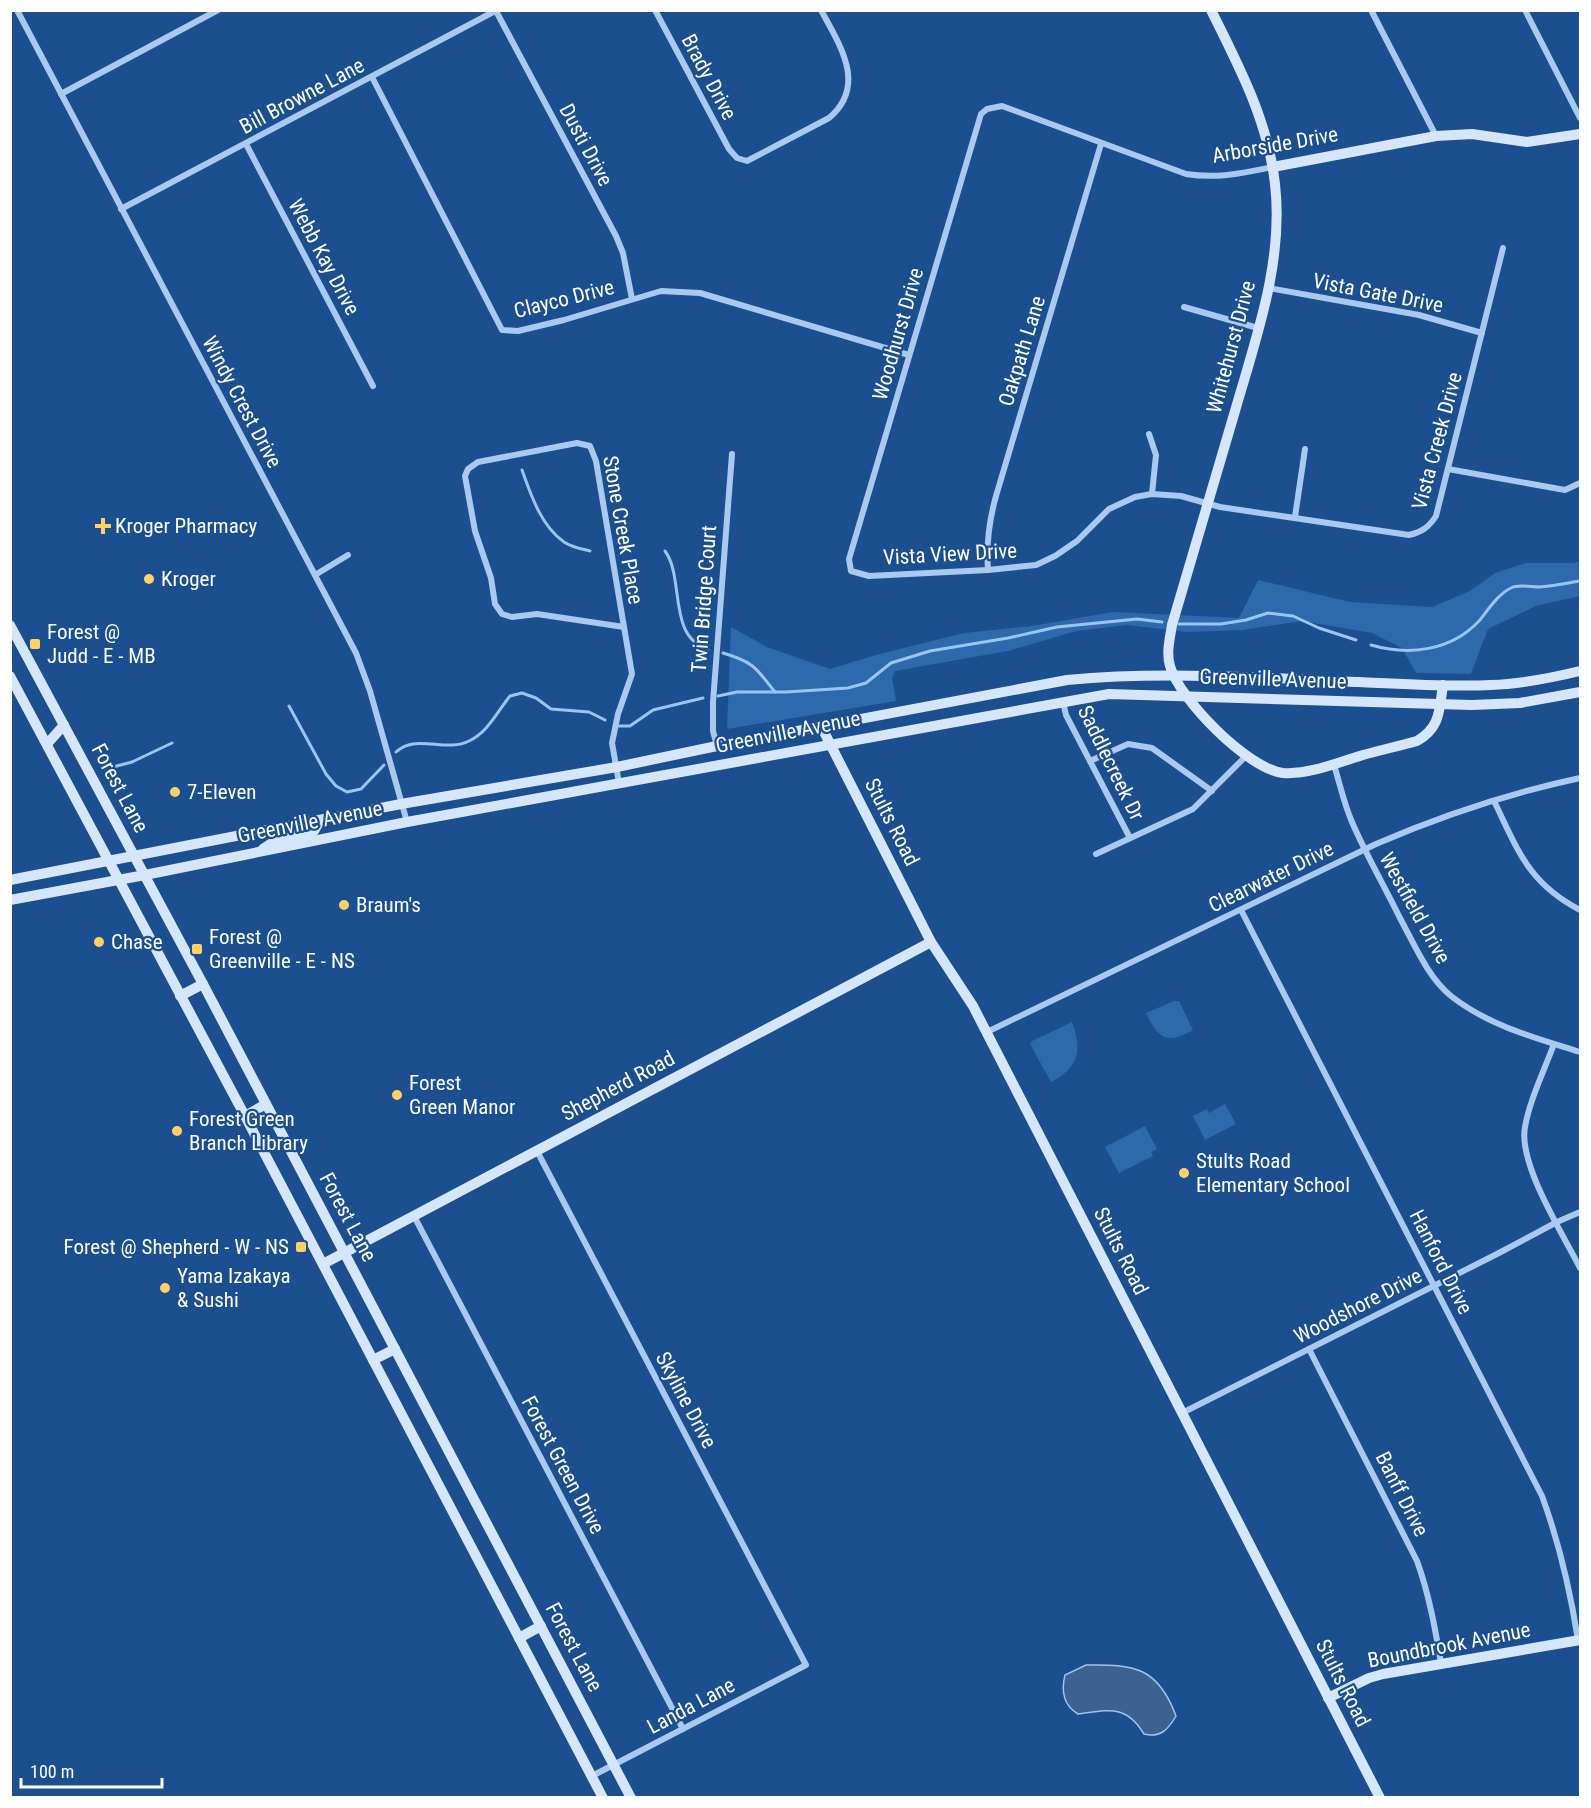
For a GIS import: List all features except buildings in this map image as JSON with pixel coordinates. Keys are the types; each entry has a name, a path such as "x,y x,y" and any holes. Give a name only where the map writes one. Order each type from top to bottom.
{"main road":[{"name":"Whitehurst Drive","path":"1210,10 1253,95 1260,115 1273,167 1277,227 1269,288 1172,625 1168,654 1173,674 1198,712 1247,755 1271,771 1285,773 1334,765 1417,741 1434,728 1443,686"},
{"name":"Arborside Drive","path":"1273,167 1436,136 1472,134 1527,142 1581,134"},
{"name":"Forest Lane","path":"10,625 203,984 631,1797"},
{"name":"Greenville Avenue","path":"10,880 320,819 617,767 1067,680 1173,674 1443,686 1521,683 1581,671"},
{"name":"Forest Lane","path":"10,676 245,1116 603,1797"},
{"name":"Greenville Avenue","path":"10,900 407,822 1063,701 1126,693 1472,705 1520,703 1581,692"},
{"path":"47,744 64,725"},
{"name":"Stults Road","path":"821,726 931,942 962,987 987,1032 1380,1797"},
{"path":"261,852 275,841 314,831 320,819"},
{"name":"Shepherd Road","path":"323,1264 931,942"},
{"path":"180,996 203,984"},
{"path":"245,1116 266,1104"},
{"path":"373,1360 395,1349"},
{"path":"519,1638 541,1626"},
{"name":"Boundbrook Avenue","path":"1328,1698 1369,1678 1383,1674 1580,1640"}],"street":[{"name":"Windy Crest Drive","path":"17,10 356,653 375,707 407,822"},
{"path":"61,94 218,10"},
{"name":"Brady Drive","path":"655,10 729,149 737,158 747,161 829,118 838,110 849,79 846,58 821,10"},
{"path":"1371,10 1436,136"},
{"path":"1525,10 1581,118"},
{"name":"Bill Browne Lane","path":"121,209 497,11"},
{"name":"Dusti Drive","path":"497,11 616,236 623,253 632,299"},
{"name":"Clayco Drive","path":"372,77 502,330 518,331 564,320 661,291 707,294 909,355"},
{"name":"Arborside Drive","path":"987,109 1002,106 1186,174 1227,176 1273,167"},
{"name":"Woodhurst Drive","path":"851,571 849,559 978,120 987,109"},
{"name":"Webb Kay Drive","path":"246,144 373,386"},
{"name":"Oakpath Lane","path":"988,570 986,548 996,496 1101,144"},
{"name":"Vista Creek Drive","path":"1208,503 1220,507 1409,535 1418,533 1431,525 1436,516 1503,248"},
{"name":"Vista Gate Drive","path":"1269,288 1419,315 1482,333"},
{"path":"1184,307 1258,328"},
{"path":"1149,434 1156,455 1152,494"},
{"name":"Stone Creek Place","path":"619,783 612,743 618,714 632,674 596,461 594,452 590,446 577,443 478,462 468,469 465,476 475,531 491,578 495,604 502,614 512,617 537,614 624,627"},
{"path":"1295,517 1305,449"},
{"name":"Twin Bridge Court","path":"717,746 713,731 713,702 732,454"},
{"path":"1448,469 1565,490 1581,483"},
{"name":"Vista View Drive","path":"851,571 869,576 988,570 1036,565 1055,556 1077,541 1109,508 1135,497 1152,494 1181,496 1208,503"},
{"path":"315,575 348,555"},
{"name":"Saddlecreek Dr","path":"1063,701 1066,715 1130,838"},
{"path":"1090,761 1128,744 1152,748 1212,791"},
{"path":"1096,854 1193,809 1247,755"},
{"name":"Westfield Drive","path":"1334,765 1351,820 1365,849 1420,957 1449,994 1494,1023 1581,1052"},
{"name":"Clearwater Drive","path":"987,1032 1365,849 1431,822 1527,790 1581,778"},
{"path":"1494,801 1522,858 1534,876 1550,891 1581,910"},
{"name":"Hanford Drive","path":"1241,910 1542,1496 1558,1538 1580,1640"},
{"path":"1554,1044 1528,1114 1524,1129 1524,1146 1533,1175 1581,1268"},
{"name":"Skyline Drive","path":"537,1151 806,1665"},
{"name":"Woodshore Drive","path":"1182,1413 1557,1222 1581,1212"},
{"name":"Forest Green Drive","path":"414,1216 683,1729"},
{"name":"Banff Drive","path":"1309,1349 1425,1582 1441,1663"},
{"name":"Landa Lane","path":"592,1776 806,1665"}],"shaded area":[{"path":"1580,561 1580,596 1536,606 1488,629 1471,674 1416,673 1402,648 1372,633 1302,621 1243,630 1187,632 1127,625 1076,631 1008,651 895,671 892,678 896,701 727,729 731,627 767,647 830,669 964,633 1032,626 1113,612 1239,618 1258,580 1350,602 1432,607 1470,591 1495,573 1526,563"},
{"path":"1179,1001 1193,1030 1176,1037 1164,1037 1155,1029 1146,1013"},
{"path":"1072,1022 1077,1041 1076,1057 1068,1070 1051,1082 1030,1044"},
{"path":"1225,1104 1236,1124 1205,1140 1193,1116 1207,1109 1209,1113"},
{"path":"1145,1126 1157,1149 1151,1152 1153,1156 1119,1173 1105,1147"},
{"path":"1086,1665 1118,1666 1142,1672 1161,1687 1176,1716 1163,1732 1150,1735 1144,1734 1137,1724 1123,1713 1108,1711 1078,1714 1066,1702 1063,1692 1064,1681 1065,1675"}],"waterway":[{"path":"522,470 529,490 549,528 567,544 590,551"},
{"path":"665,551 671,562 682,620 687,632 695,642 708,649"},
{"path":"1371,645 1400,650 1443,645 1468,631 1498,598 1511,588 1544,587 1580,581"},
{"path":"1179,624 1221,624 1246,620 1268,613 1293,616 1319,628 1356,640"},
{"path":"718,696 737,692 848,688 866,683 891,663 930,651 1057,627 1137,619 1162,622"},
{"path":"723,653 754,667 775,692"},
{"path":"396,752 413,744 450,745 469,741 487,727 510,696 522,693 536,698 551,709 589,712 605,720"},
{"path":"619,726 630,726 653,710 703,698"},
{"path":"289,706 326,774 336,786 347,792 361,789 384,765"},
{"path":"105,769 132,762 172,743"}],"place":[{"name":"Kroger Pharmacy","path":"103,526"},
{"name":"Kroger","path":"149,579"},
{"name":"Forest @ Judd - E - MB","path":"35,644"},
{"name":"7-Eleven","path":"175,792"},
{"name":"Braum's","path":"344,905"},
{"name":"Chase","path":"99,942"},
{"name":"Forest @ Greenville - E - NS","path":"197,949"},
{"name":"Forest Green Manor","path":"397,1095"},
{"name":"Forest Green Branch Library","path":"177,1131"},
{"name":"Stults Road Elementary School","path":"1184,1173"},
{"name":"Forest @ Shepherd - W - NS","path":"301,1247"},
{"name":"Yama Izakaya & Sushi","path":"165,1288"}]}
